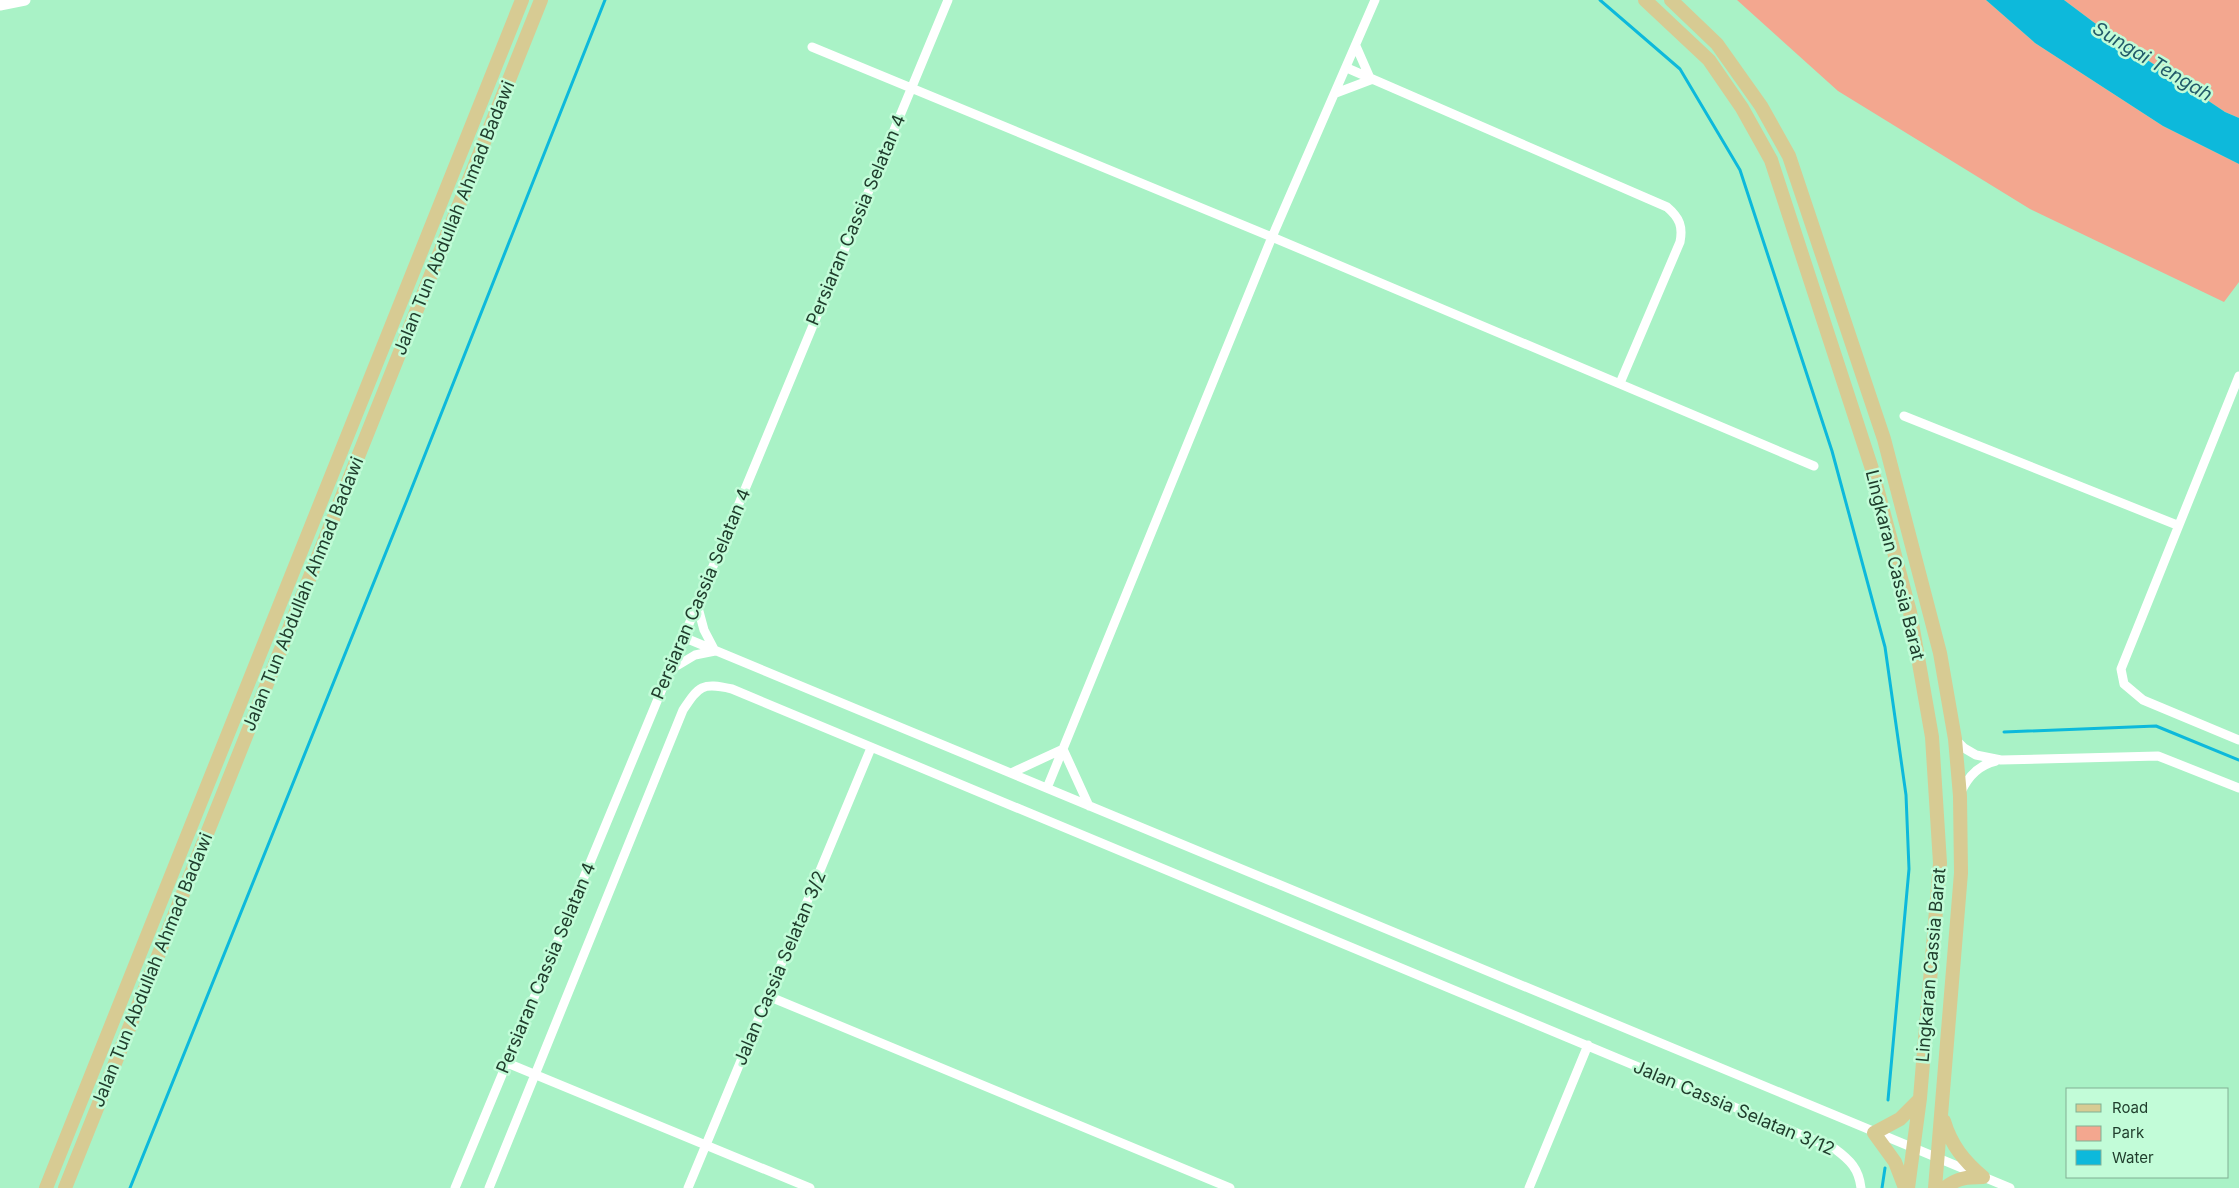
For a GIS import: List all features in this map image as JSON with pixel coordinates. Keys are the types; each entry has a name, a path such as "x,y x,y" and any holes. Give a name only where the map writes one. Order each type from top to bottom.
{"main road":[{"name":"Jalan Tun Abdullah Ahmad Badawi","path":"46,1188 522,0"},
{"name":"Jalan Tun Abdullah Ahmad Badawi","path":"65,1188 541,0"},
{"name":"Lingkaran Cassia Barat","path":"1645,0 1709,60 1742,108 1771,160 1872,469 1910,612 1932,737 1940,863 1920,1098 1906,1188"},
{"name":"Lingkaran Cassia Barat","path":"1671,0 1717,44 1761,106 1789,156 1884,439 1940,654 1955,739 1960,796 1961,874 1939,1159 1935,1188"},
{"path":"417,263 423,260 428,263 431,267 431,274"},
{"path":"1906,1188 1895,1162 1874,1133 1900,1119 1920,1098"},
{"path":"1942,1115 1947,1133 1956,1150 1968,1165 1983,1177"},
{"path":"1945,1188 1951,1182 1966,1177 1983,1177"}],"street":[{"path":"0,5 25,0"},
{"name":"Persiaran Cassia Selatan 4","path":"455,1188 948,0"},
{"path":"1047,788 1272,237 1375,0"},
{"path":"1356,46 1372,78"},
{"path":"812,47 1272,237 1814,466"},
{"path":"1346,68 1667,208 1676,215 1681,223 1680,242 1620,383"},
{"path":"1336,93 1372,78"},
{"path":"2239,376 2120,669 2124,684 2131,692 2143,700 2239,740"},
{"path":"1904,416 2178,525"},
{"path":"697,604 704,630 715,651"},
{"path":"683,637 2010,1188"},
{"path":"670,670 695,655 715,651"},
{"name":"Jalan Cassia Selatan 3/12","path":"489,1188 683,710 696,690 713,684 732,689 1835,1149 1850,1160 1860,1177 1861,1188"},
{"path":"1955,739 1964,748 1976,755 2001,760 2158,756 2239,788"},
{"name":"Jalan Cassia Selatan 3/2","path":"688,1188 871,748"},
{"path":"1011,773 1063,749"},
{"path":"1063,749 1088,806"},
{"path":"1960,796 1965,782 1974,771 1987,764 2001,760"},
{"path":"768,996 1230,1188"},
{"path":"1529,1188 1588,1045"},
{"path":"507,1063 810,1188"}],"green space":[{"path":"1737,0 1986,0 2035,43 2163,126 2239,164 2239,282 2224,302 2030,209 1838,91"},
{"path":"2064,0 2239,0 2239,118 2225,112 2116,39"}],"water":[{"path":"1986,0 2064,0 2116,39 2225,112 2239,118 2239,164 2163,126 2035,43"}],"waterway":[{"path":"130,1188 407,500 605,0"},
{"path":"1600,0 1680,69 1740,170 1832,451 1885,647 1906,795 1909,869 1888,1100"},
{"path":"2004,732 2156,726 2239,760"},
{"path":"1882,1188 1885,1168"}],"water label":[{"name":"Sungai Tengah","path":"2153,61"}]}
